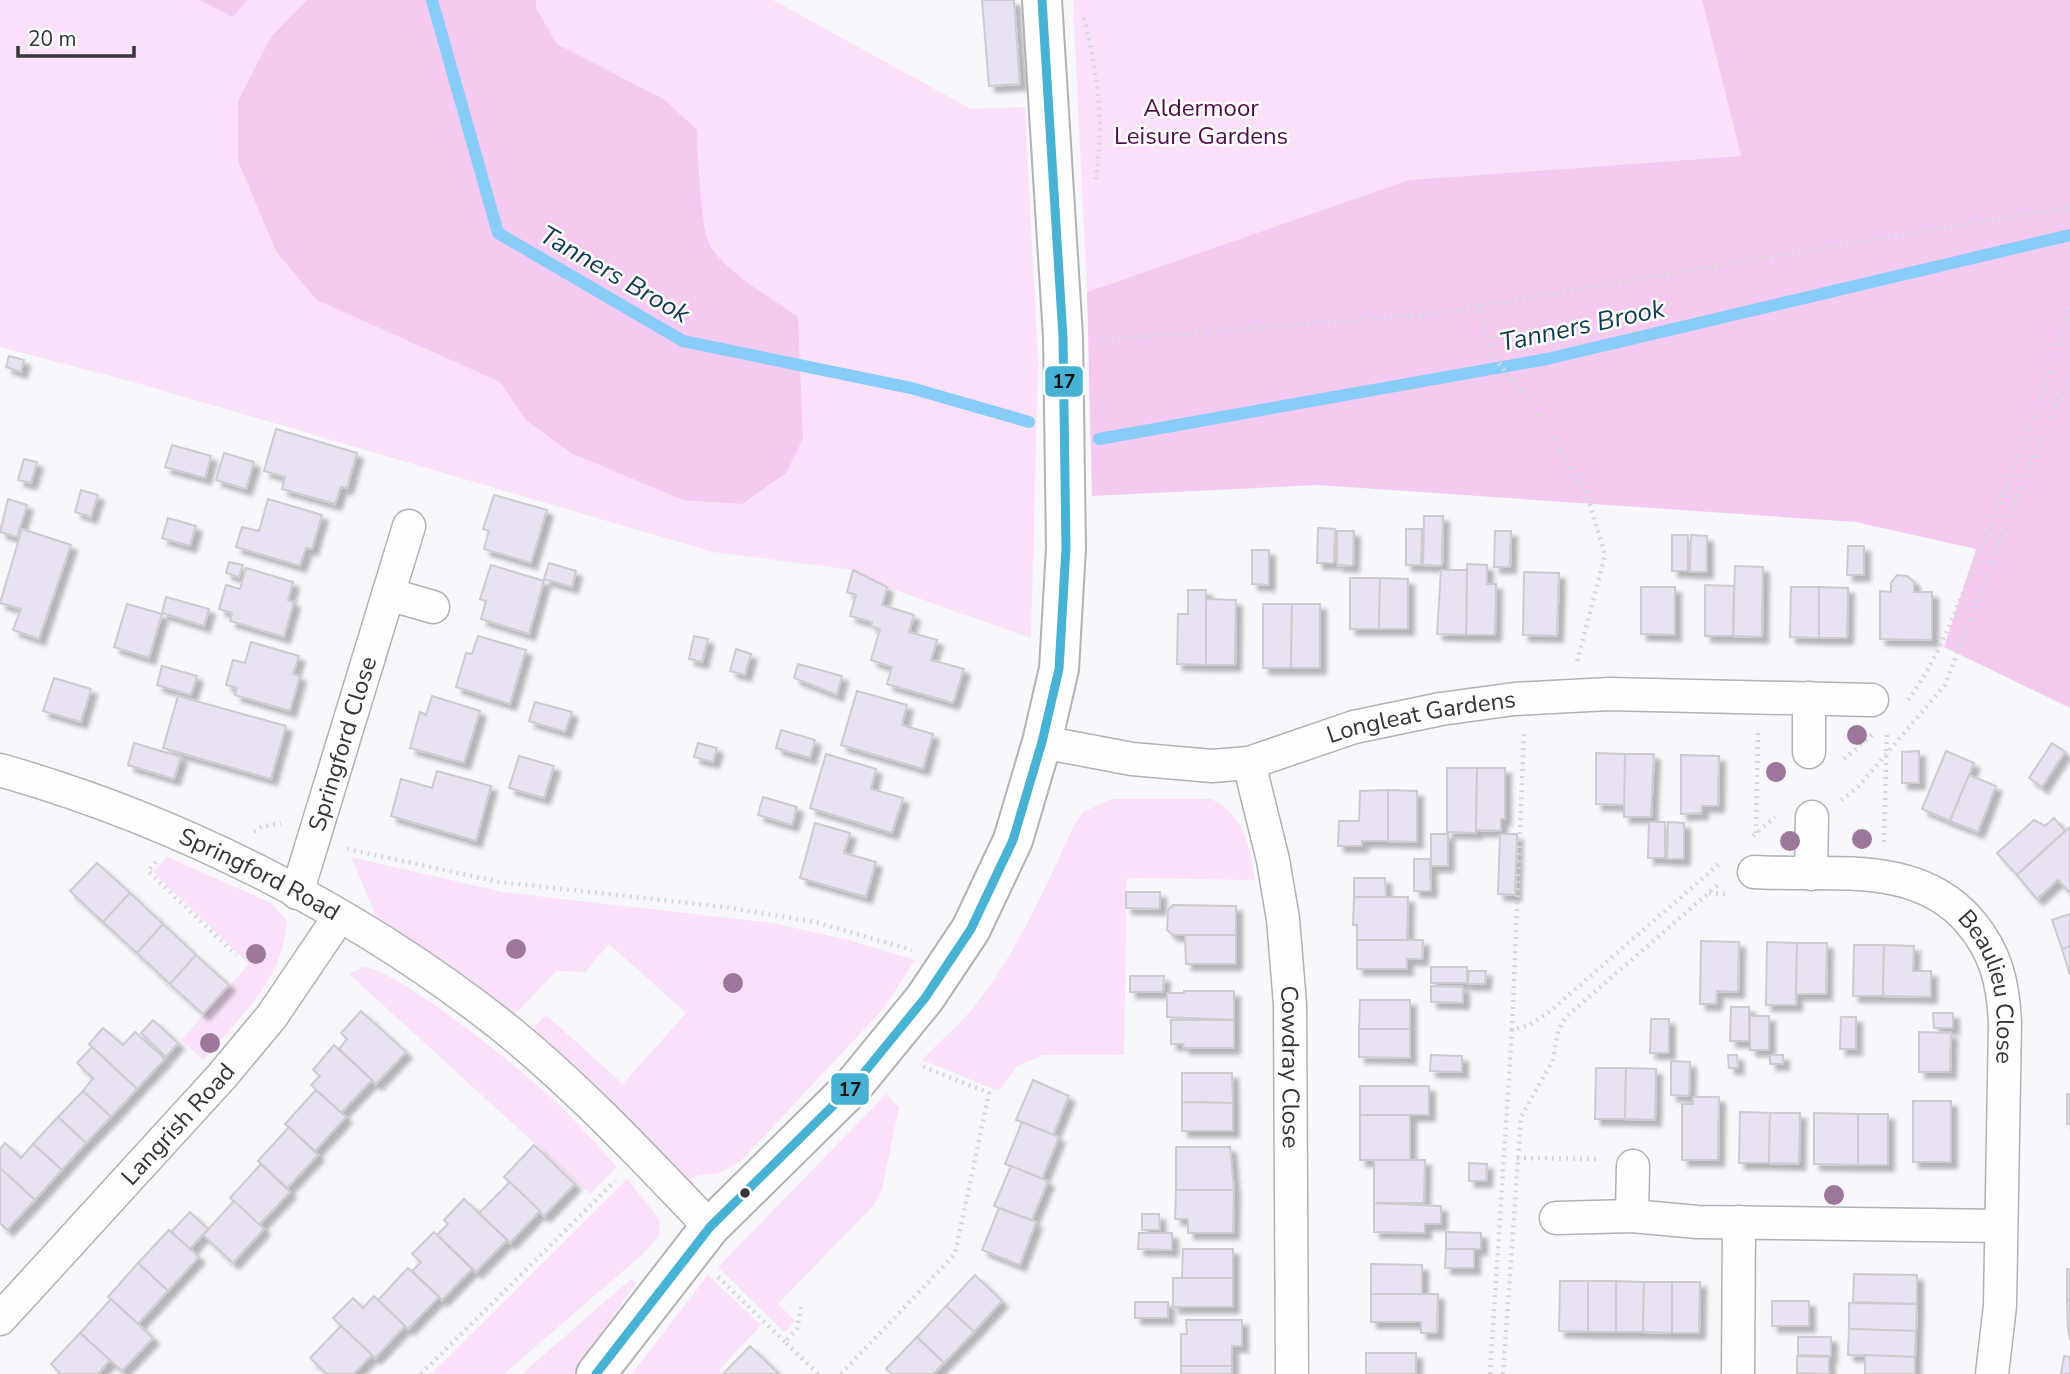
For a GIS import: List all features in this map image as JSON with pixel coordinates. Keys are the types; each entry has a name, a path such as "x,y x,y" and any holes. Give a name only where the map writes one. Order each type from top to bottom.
{"street":[{"path":"596,1374 710,1227 854,1085 925,998 971,929 1013,840 1042,742 1059,668 1066,548 1063,337 1042,0"},
{"name":"Springford Close","path":"297,893 409,526"},
{"path":"388,594 433,607"},
{"name":"Longleat Gardens","path":"1042,742 1177,765 1212,766 1250,763 1354,727 1468,705 1525,698 1568,695 1872,700"},
{"path":"1809,698 1809,752"},
{"name":"Cowdray Close","path":"1250,763 1273,860 1283,919 1290,1004 1292,1374"},
{"name":"Springford Road","path":"0,770 91,799 180,836 297,893 339,917 500,1025 593,1107 710,1227"},
{"path":"1811,874 1812,817"},
{"name":"Beaulieu Close","path":"1754,872 1883,876 1925,887 1947,899 1987,942 1996,962 2004,993 2005,1022 2000,1307 1992,1374"},
{"name":"Langrish Road","path":"0,1319 222,1076 272,1016 339,917"},
{"path":"1632,1216 1633,1166"},
{"path":"1556,1218 1632,1216 1739,1222 2001,1226"},
{"path":"1738,1374 1739,1222"}],"path":[{"path":"1063,337 1096,340 1433,314 2070,207"},
{"path":"1480,304 1492,354 1539,416 1587,495 1605,555 1568,695"},
{"path":"1709,893 1743,894 1754,872 1759,697"},
{"path":"1512,1030 1525,698"},
{"path":"1872,700 1885,723 1888,735 1883,876"},
{"path":"222,855 261,827 319,822 340,839 347,849 487,879 726,906 814,922 950,960"},
{"path":"180,836 148,871 236,955"},
{"path":"841,1374 955,1254 989,1093 883,1050"},
{"path":"421,1374 641,1155"},
{"path":"1517,1158 1633,1160 1633,1166"},
{"path":"785,1342 797,1329 801,1307"},
{"path":"751,1310 818,1374"}],"green space":[{"path":"0,0 199,0 232,16 247,0 773,0 971,109 1025,107 1038,363 1031,638 887,587 853,570 713,552 137,383 0,347"},
{"name":"Aldermoor Leisure Gardens","path":"1073,0 1702,0 1741,156 1409,180 1087,292"},
{"path":"1112,799 1211,799 1222,805 1231,813 1244,833 1255,880 1127,878 1124,1055 1043,1055 1016,1067 1001,1089 996,1090 922,1060 975,1006 1005,963 1083,812"},
{"path":"167,857 271,903 286,920 284,940 269,978 258,996 203,1060 181,1040 249,964 153,872"},
{"path":"351,857 502,892 772,923 845,939 915,960 884,1008 740,1162 717,1174 699,1175 684,1182 531,1030 546,1015 623,1084 686,1013 609,944 585,972 557,971 513,1016 381,928"},
{"path":"363,967 380,972 404,985 490,1046 555,1101 617,1167 590,1194 349,974"},
{"path":"886,1094 899,1107 882,1190 873,1206 778,1304 795,1321 784,1332 718,1267"},
{"path":"627,1179 660,1220 659,1235 645,1252 504,1374 431,1374"},
{"path":"708,1275 761,1325 719,1370 722,1374 632,1374"},
{"path":"631,1279 636,1283 573,1374 522,1374"}],"shaded area":[{"path":"199,0 247,0 233,17"},
{"path":"307,0 536,0 536,8 557,44 665,100 697,130 702,211 712,249 741,278 798,317 803,439 786,473 742,504 683,500 571,453 526,420 500,382 317,300 277,253 238,161 238,101 271,37"},
{"path":"1702,0 2070,0 2070,708 1944,647 1976,549 1856,522 1318,485 1092,496 1087,292 1409,180 1741,156"}],"building":[{"path":"982,0 1014,0 1020,84 989,86"},
{"path":"9,356 24,360 21,372 6,367"},
{"path":"276,429 357,453 347,488 341,487 335,504 282,489 285,477 264,471"},
{"path":"172,445 211,456 205,478 165,467"},
{"path":"224,453 254,462 246,489 216,480"},
{"path":"24,459 37,462 31,483 18,480"},
{"path":"81,490 98,495 91,517 75,512"},
{"path":"494,495 547,510 531,563 484,549 489,531 483,529"},
{"path":"8,499 27,505 17,537 0,532"},
{"path":"268,499 322,515 312,549 306,548 300,566 236,547 242,527 259,531"},
{"path":"1424,516 1443,516 1442,566 1423,565"},
{"path":"168,518 196,526 190,546 162,538"},
{"path":"1318,528 1335,529 1334,563 1317,563"},
{"path":"22,529 71,545 39,639 13,630 21,609 0,603"},
{"path":"1406,529 1422,529 1421,565 1406,565"},
{"path":"1337,531 1354,531 1353,566 1337,565"},
{"path":"1495,531 1511,531 1510,567 1494,567"},
{"path":"1672,535 1688,535 1688,571 1672,571"},
{"path":"1691,535 1707,536 1707,572 1690,572"},
{"path":"1848,546 1864,546 1864,575 1847,575"},
{"path":"1252,550 1269,550 1269,585 1252,584"},
{"path":"229,562 243,565 239,577 226,573"},
{"path":"549,563 576,571 572,587 544,579"},
{"path":"1467,564 1487,565 1487,584 1496,584 1495,635 1466,635"},
{"path":"491,565 544,581 529,634 481,619 486,601 480,599"},
{"path":"1735,566 1763,567 1762,637 1733,636"},
{"path":"246,568 293,582 288,600 294,602 284,637 230,621 232,613 219,609 226,585 240,589"},
{"path":"853,570 887,587 882,605 914,615 909,632 937,640 931,660 964,669 953,703 887,684 892,667 871,660 880,629 871,626 872,622 850,616 856,595 847,592"},
{"path":"1441,570 1467,570 1466,635 1437,634"},
{"path":"1524,572 1559,573 1557,636 1523,635"},
{"path":"1897,575 1907,576 1914,582 1914,592 1932,592 1932,640 1880,639 1880,591 1891,592 1891,583"},
{"path":"1350,578 1380,578 1379,629 1350,629"},
{"path":"1380,578 1408,579 1408,629 1379,629"},
{"path":"1705,585 1734,586 1733,636 1705,636"},
{"path":"1641,587 1675,587 1675,635 1641,634"},
{"path":"1791,587 1819,587 1819,638 1790,637"},
{"path":"1819,587 1848,588 1847,638 1819,638"},
{"path":"1188,590 1206,590 1206,665 1177,664 1178,614 1188,614"},
{"path":"166,597 209,609 204,626 162,613"},
{"path":"1206,599 1236,600 1235,665 1206,665"},
{"path":"127,604 162,614 149,658 114,647"},
{"path":"1263,604 1292,604 1291,668 1263,668"},
{"path":"1292,604 1320,604 1320,668 1291,668"},
{"path":"478,636 526,650 510,704 456,687 466,653 472,654"},
{"path":"694,636 708,639 702,662 689,659"},
{"path":"251,642 299,656 293,674 300,676 290,711 235,695 237,688 226,685 233,660 245,663"},
{"path":"736,649 751,654 745,675 730,671"},
{"path":"798,664 842,676 837,695 794,678"},
{"path":"162,666 197,676 191,695 157,685"},
{"path":"54,678 91,689 81,722 43,711"},
{"path":"857,691 907,705 902,725 933,734 923,769 841,745"},
{"path":"178,696 286,726 271,779 163,748"},
{"path":"432,696 480,711 464,763 410,748 420,712 426,715"},
{"path":"535,702 572,712 565,732 529,721"},
{"path":"781,730 815,740 810,758 776,748"},
{"path":"134,743 181,757 174,779 128,765"},
{"path":"698,743 717,748 713,762 694,757"},
{"path":"2052,743 2065,752 2042,787 2029,778"},
{"path":"1919,751 1919,783 1902,783 1902,752"},
{"path":"1946,751 1974,763 1950,821 1922,809"},
{"path":"1596,753 1625,754 1625,805 1596,804"},
{"path":"826,754 876,769 871,789 903,798 892,833 810,808"},
{"path":"1625,754 1654,754 1651,817 1624,817"},
{"path":"1681,755 1719,756 1718,806 1702,806 1702,813 1681,814"},
{"path":"519,756 554,766 544,798 509,788"},
{"path":"1447,768 1477,768 1476,833 1447,832"},
{"path":"1477,768 1505,768 1505,819 1501,819 1501,831 1476,830"},
{"path":"437,771 491,786 476,841 391,816 401,779 432,788"},
{"path":"1969,775 1996,786 1978,832 1950,821"},
{"path":"1388,790 1388,841 1362,841 1362,846 1338,846 1339,821 1359,821 1360,791"},
{"path":"1388,790 1417,791 1417,842 1388,841"},
{"path":"763,797 797,807 792,825 758,815"},
{"path":"2054,818 2065,831 2017,875 1997,853 2034,820 2045,826"},
{"path":"1649,822 1665,822 1665,858 1648,858"},
{"path":"1668,822 1684,823 1684,859 1667,859"},
{"path":"815,823 850,833 844,853 876,862 866,897 800,878"},
{"path":"2070,827 2070,893 2058,880 2037,899 2017,875"},
{"path":"1431,834 1448,834 1448,866 1431,866"},
{"path":"1500,834 1517,834 1515,895 1498,894"},
{"path":"1414,859 1430,859 1431,891 1414,891"},
{"path":"97,863 130,893 103,922 70,891"},
{"path":"1354,878 1385,878 1386,897 1354,897"},
{"path":"1126,892 1160,892 1160,909 1126,908"},
{"path":"130,893 163,924 137,953 103,922"},
{"path":"1354,897 1408,897 1407,940 1357,940 1357,925 1353,925"},
{"path":"1173,905 1236,906 1236,935 1173,935 1167,930 1168,910"},
{"path":"2070,914 2070,946 2062,949 2052,920"},
{"path":"163,924 196,955 170,984 137,953"},
{"path":"1185,935 1236,935 1236,964 1186,964"},
{"path":"1357,940 1423,940 1422,959 1407,959 1407,969 1357,969"},
{"path":"1701,941 1739,942 1738,992 1717,991 1716,1004 1700,1004"},
{"path":"1767,942 1797,943 1796,1005 1766,1005"},
{"path":"1797,943 1827,943 1826,994 1796,994"},
{"path":"1854,945 1884,945 1883,996 1853,996"},
{"path":"1884,945 1914,946 1913,971 1931,971 1931,997 1883,996"},
{"path":"2070,946 2070,975 2062,949"},
{"path":"196,955 229,985 203,1014 170,984"},
{"path":"1431,967 1467,967 1467,983 1431,983"},
{"path":"1469,971 1486,971 1485,984 1468,984"},
{"path":"1130,976 1164,976 1163,992 1130,992"},
{"path":"1431,986 1463,987 1463,1003 1431,1002"},
{"path":"1234,991 1234,1020 1167,1017 1167,993"},
{"path":"1360,1000 1410,1000 1410,1029 1359,1029"},
{"path":"1731,1007 1749,1007 1749,1041 1730,1041"},
{"path":"361,1011 406,1052 376,1084 339,1049 347,1039 341,1033"},
{"path":"1933,1013 1953,1013 1953,1028 1934,1028"},
{"path":"1750,1016 1769,1016 1769,1050 1750,1050"},
{"path":"1841,1017 1856,1017 1856,1049 1840,1049"},
{"path":"1651,1019 1669,1019 1669,1053 1650,1053"},
{"path":"153,1020 178,1043 166,1057 141,1033"},
{"path":"1171,1020 1234,1020 1234,1048 1184,1048 1183,1044 1171,1044"},
{"path":"103,1028 123,1045 135,1032 165,1059 137,1089 89,1044"},
{"path":"1359,1029 1410,1029 1410,1058 1359,1057"},
{"path":"1919,1032 1951,1033 1950,1072 1919,1072"},
{"path":"334,1045 372,1080 341,1113 311,1085 320,1076 313,1070"},
{"path":"92,1047 137,1089 111,1117 83,1091 93,1078 77,1063"},
{"path":"1431,1055 1462,1056 1462,1072 1430,1071"},
{"path":"1728,1055 1737,1055 1738,1068 1729,1068"},
{"path":"1770,1055 1783,1055 1783,1064 1770,1064"},
{"path":"1671,1061 1690,1062 1689,1096 1671,1095"},
{"path":"1596,1068 1626,1068 1625,1119 1595,1119"},
{"path":"1626,1068 1656,1069 1655,1120 1625,1119"},
{"path":"1182,1073 1232,1073 1233,1103 1182,1102"},
{"path":"1033,1080 1069,1096 1053,1135 1016,1120"},
{"path":"1360,1086 1429,1086 1429,1115 1360,1115"},
{"path":"316,1090 346,1117 315,1151 285,1124"},
{"path":"83,1091 111,1117 86,1143 58,1117"},
{"path":"2067,1094 2070,1094 2070,1124 2067,1124"},
{"path":"1693,1097 1719,1097 1718,1160 1682,1160 1682,1104 1693,1104"},
{"path":"1913,1101 1951,1101 1951,1162 1913,1162"},
{"path":"1182,1102 1233,1103 1233,1131 1182,1131"},
{"path":"1740,1112 1770,1113 1769,1163 1739,1163"},
{"path":"1770,1113 1800,1113 1799,1164 1769,1163"},
{"path":"1814,1113 1858,1114 1858,1165 1814,1164"},
{"path":"1858,1114 1888,1114 1888,1165 1858,1165"},
{"path":"1360,1115 1410,1115 1410,1160 1360,1160"},
{"path":"58,1117 86,1143 62,1170 33,1144"},
{"path":"1022,1122 1059,1137 1042,1179 1005,1164"},
{"path":"289,1127 318,1155 287,1188 258,1161"},
{"path":"5,1143 21,1158 33,1144 62,1170 35,1200 0,1168 0,1149"},
{"path":"534,1145 575,1184 544,1216 504,1177"},
{"path":"1176,1147 1230,1147 1234,1190 1176,1190"},
{"path":"1374,1160 1425,1160 1424,1203 1374,1203"},
{"path":"1469,1163 1487,1164 1486,1181 1469,1181"},
{"path":"261,1164 290,1192 259,1225 230,1198"},
{"path":"1011,1166 1048,1181 1032,1220 994,1206"},
{"path":"0,1168 35,1200 7,1230 0,1223"},
{"path":"510,1182 540,1211 510,1243 479,1213"},
{"path":"1176,1190 1234,1190 1233,1233 1188,1233 1188,1219 1175,1219"},
{"path":"464,1199 507,1240 476,1272 437,1235 448,1224 444,1220"},
{"path":"234,1201 264,1229 233,1263 203,1235"},
{"path":"1374,1203 1441,1206 1441,1224 1425,1224 1425,1233 1374,1232"},
{"path":"999,1208 1036,1222 1020,1265 982,1250"},
{"path":"190,1212 208,1229 190,1249 171,1232"},
{"path":"1142,1214 1159,1214 1160,1230 1142,1230"},
{"path":"169,1230 199,1257 168,1291 138,1263"},
{"path":"434,1232 472,1269 442,1300 412,1271 421,1262 412,1254"},
{"path":"1446,1232 1481,1233 1481,1249 1446,1249"},
{"path":"1139,1233 1172,1233 1172,1250 1138,1249"},
{"path":"1183,1249 1233,1249 1233,1278 1182,1278"},
{"path":"1446,1249 1474,1249 1474,1268 1445,1268"},
{"path":"138,1263 168,1291 138,1324 108,1297"},
{"path":"1371,1264 1422,1265 1422,1294 1371,1294"},
{"path":"408,1268 439,1297 408,1329 378,1300"},
{"path":"2067,1269 2070,1269 2070,1300 2067,1300"},
{"path":"1854,1274 1917,1275 1917,1304 1853,1302"},
{"path":"975,1275 1002,1301 974,1332 946,1306"},
{"path":"1173,1278 1233,1278 1233,1307 1173,1307"},
{"path":"1560,1281 1588,1281 1588,1332 1559,1331"},
{"path":"1588,1281 1616,1281 1616,1332 1588,1332"},
{"path":"1616,1281 1644,1282 1643,1332 1616,1332"},
{"path":"1644,1282 1672,1282 1672,1333 1643,1332"},
{"path":"1672,1282 1700,1282 1699,1333 1672,1333"},
{"path":"1371,1294 1438,1294 1437,1333 1421,1333 1421,1322 1371,1322"},
{"path":"374,1296 405,1326 375,1358 333,1318 353,1298 363,1308"},
{"path":"111,1299 153,1338 122,1371 80,1333"},
{"path":"2067,1300 2070,1300 2070,1340 2068,1330"},
{"path":"1772,1301 1809,1301 1809,1326 1772,1326"},
{"path":"1135,1302 1168,1302 1168,1318 1135,1318"},
{"path":"1849,1303 1917,1304 1916,1331 1849,1329"},
{"path":"946,1306 974,1332 944,1363 917,1337"},
{"path":"1186,1320 1242,1320 1242,1346 1232,1346 1232,1366 1181,1366 1181,1334 1187,1334"},
{"path":"341,1326 372,1355 354,1374 327,1374 310,1358"},
{"path":"1849,1329 1916,1331 1915,1357 1848,1355"},
{"path":"80,1333 110,1360 98,1374 61,1374 51,1364"},
{"path":"917,1337 944,1363 933,1374 892,1374 886,1369"},
{"path":"1798,1337 1831,1337 1831,1356 1798,1355"},
{"path":"750,1346 779,1374 723,1374"},
{"path":"1366,1353 1416,1353 1416,1374 1366,1374"},
{"path":"1865,1355 1915,1357 1915,1374 1865,1374"},
{"path":"1797,1356 1829,1357 1829,1374 1797,1373"},
{"path":"2064,1356 2070,1357 2070,1374 2061,1374"},
{"path":"1181,1366 1232,1366 1232,1374 1181,1374"}],"waterway":[{"name":"Tanners Brook","path":"432,0 498,233 683,341 911,388 1029,422"},
{"name":"Tanners Brook","path":"1099,439 1547,359 2070,235"}],"transit line":[{"name":"17","path":"596,1374 710,1227 854,1085 925,998 971,929 1013,840 1042,742 1059,669 1066,548 1063,337 1042,0"}]}
